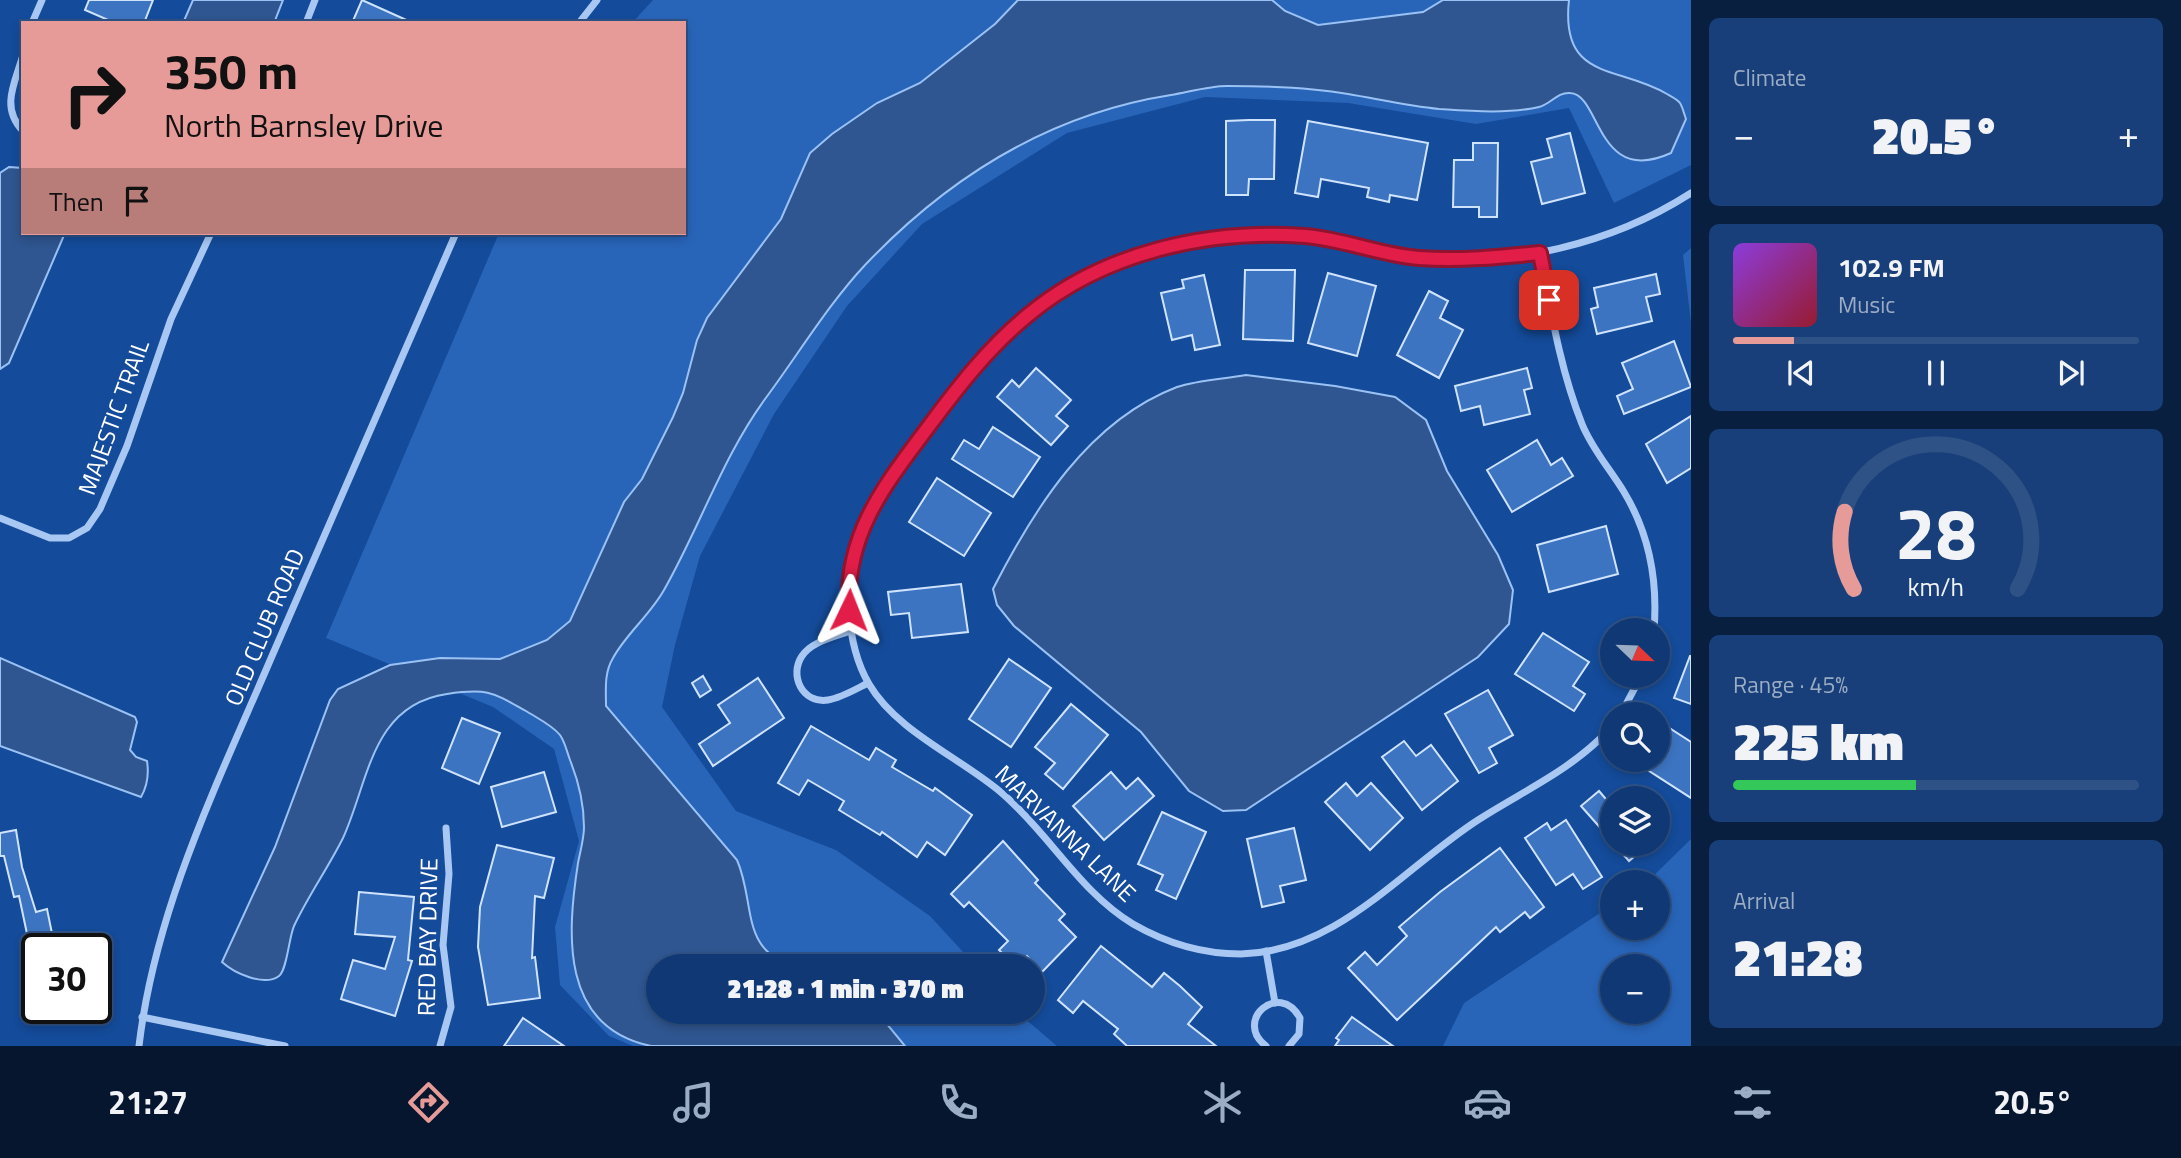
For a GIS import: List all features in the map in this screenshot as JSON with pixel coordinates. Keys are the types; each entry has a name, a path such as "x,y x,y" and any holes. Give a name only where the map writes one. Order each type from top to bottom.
{"street":[{"path":"33,21 42,0"},
{"path":"307,21 315,0"},
{"path":"581,21 597,0"},
{"path":"21,60 9,91 9,106 15,123 21,129"},
{"name":"MARVANNA LANE","path":"1600,740 1590,751 1550,780 1479,819 1418,862 1350,918 1313,937 1266,951 1238,954 1203,951 1167,941 1131,923 1099,900 1034,823 1000,791 914,731 869,684 850,631 848,590 856,540 874,502 947,401 986,355 1027,316 1070,286 1121,262 1173,245 1222,236 1308,236 1418,258 1481,259 1540,253 1623,227 1670,206 1691,193"},
{"name":"MAJESTIC TRAIL","path":"0,517 50,538 69,538 87,528 100,509 127,446 170,319 210,235"},
{"name":"OLD CLUB ROAD","path":"139,1046 142,1017 158,946 205,810 455,235"},
{"path":"1540,253 1563,370 1583,427 1640,521 1651,553 1657,599 1655,618"},
{"path":"850,631 815,644 803,655 796,671 798,683 806,694 815,699 828,700 869,684"},
{"name":"RED BAY DRIVE","path":"440,1046 451,1007 443,945 449,874 446,828"},
{"path":"1266,951 1275,1003"},
{"path":"1266,1046 1257,1036 1255,1022 1261,1009 1275,1003 1290,1006 1300,1018 1299,1034 1289,1046"},
{"path":"142,1017 285,1046"}],"shaded area":[{"path":"193,0 283,0 275,21 184,21"},
{"path":"653,0 1691,0 1691,165 1614,203 1569,108 1476,124 1348,103 1205,97 1067,133 922,224 847,306 774,414 700,556 675,645 662,707 736,811 836,850 930,916 965,954 646,954 646,1024 1031,1024 1057,1046 633,1046 609,1036 560,985 555,927 579,841 554,749 493,707 326,638 498,235 686,235 686,21 634,21"},
{"path":"1018,0 1272,0 1285,11 1318,25 1423,12 1443,0 1569,0 1569,26 1574,45 1583,58 1597,67 1649,85 1674,98 1680,103 1686,119 1671,153 1646,160 1628,158 1614,149 1580,97 1570,93 1561,94 1539,107 1489,111 1427,108 1303,88 1227,86 1199,89 1126,104 1084,117 1004,154 932,203 898,232 853,279 827,311 752,418 725,466 664,590 613,658 607,675 606,706 737,860 743,876 752,924 758,938 772,954 646,954 646,1024 887,1024 905,1046 651,1046 621,1036 600,1019 585,998 576,974 572,947 574,890 584,819 578,784 565,744 557,731 544,722 505,699 481,692 447,694 422,701 402,713 388,729 367,770 343,838 294,926 282,973 273,979 258,979 241,974 222,962 275,847 330,700 338,689 390,665 440,658 500,659 547,640 570,621 624,502 642,479 673,417 683,393 697,340 707,318 781,219 810,153 877,103 920,83 995,24"},
{"path":"9,167 21,168 21,235 64,235 9,363 0,369 0,173"},
{"path":"1691,248 1691,323 1683,255"},
{"path":"1246,375 1335,386 1395,397 1426,420 1447,471 1498,555 1513,590 1509,624 1478,657 1246,810 1223,811 1189,791 1141,732 1014,626 997,605 993,589 1046,499 1090,445 1116,422 1145,402 1177,387"},
{"path":"0,658 135,717 137,722 130,750 136,757 147,761 148,766 147,784 141,797 0,746"},
{"path":"1691,839 1691,1046 1443,1046 1464,1003 1600,913 1600,940 1670,940 1670,870 1659,870"}],"building":[{"path":"89,0 153,0 145,21 110,21 85,10"},
{"path":"362,0 409,21 353,21"},
{"path":"1275,120 1274,179 1249,179 1248,195 1226,195 1226,121"},
{"path":"1308,121 1428,143 1417,200 1390,195 1389,202 1367,197 1369,188 1321,179 1318,197 1295,193"},
{"path":"1570,133 1585,193 1542,204 1531,162 1552,157 1547,139"},
{"path":"1473,143 1498,143 1497,217 1479,217 1479,207 1453,207 1454,160 1473,160"},
{"path":"1245,270 1295,270 1293,341 1243,339"},
{"path":"1328,273 1376,286 1357,356 1308,343"},
{"path":"1656,274 1660,294 1646,297 1652,321 1597,334 1591,309 1598,307 1594,288"},
{"path":"1204,275 1220,345 1195,350 1192,335 1172,340 1161,293 1184,288 1182,280"},
{"path":"1429,291 1448,301 1440,318 1463,330 1439,378 1397,355"},
{"path":"1674,341 1691,387 1624,414 1617,396 1633,389 1622,363"},
{"path":"1036,368 1071,400 1056,416 1068,426 1051,445 997,397 1012,380 1019,387"},
{"path":"1527,368 1532,388 1524,390 1530,414 1484,425 1480,406 1461,411 1455,386"},
{"path":"1691,416 1691,468 1667,483 1646,444"},
{"path":"993,427 1040,457 1013,497 952,459 964,440 979,449"},
{"path":"1537,440 1551,465 1562,458 1573,476 1512,512 1487,470"},
{"path":"937,478 991,513 964,556 909,522"},
{"path":"1606,526 1618,574 1549,592 1537,545"},
{"path":"961,584 968,632 912,638 909,613 891,615 888,592"},
{"path":"1543,633 1589,662 1573,686 1585,694 1574,711 1515,674"},
{"path":"1691,656 1691,704 1674,698"},
{"path":"1009,659 1051,688 1011,747 969,719"},
{"path":"703,676 711,690 700,697 692,683"},
{"path":"758,678 784,718 713,766 699,744 730,723 718,705"},
{"path":"1488,690 1513,735 1489,748 1497,763 1479,773 1445,714"},
{"path":"1071,704 1108,735 1063,789 1045,774 1055,763 1035,747"},
{"path":"462,718 500,733 479,784 442,768"},
{"path":"811,726 869,760 876,748 896,760 892,767 933,791 935,788 972,815 945,855 927,842 917,857 882,832 880,835 839,810 844,801 808,780 799,795 778,783"},
{"path":"1670,728 1691,742 1691,798 1651,772 1670,772"},
{"path":"1404,741 1416,756 1431,745 1458,781 1422,810 1382,757"},
{"path":"544,772 556,812 502,827 491,787"},
{"path":"1111,772 1126,789 1138,778 1154,796 1104,840 1073,806"},
{"path":"1346,783 1357,796 1371,783 1403,818 1370,850 1325,802"},
{"path":"1599,791 1600,827 1581,806"},
{"path":"1162,812 1206,832 1176,899 1156,890 1163,875 1138,864"},
{"path":"1566,820 1600,874 1600,878 1583,889 1573,874 1556,885 1525,838 1547,823 1551,830"},
{"path":"1294,828 1306,880 1280,886 1284,902 1262,907 1247,839"},
{"path":"16,830 22,867 36,912 47,909 52,933 27,933 19,896 14,897 4,856 0,856 0,833"},
{"path":"1003,841 1038,880 1035,883 1065,914 1059,920 1076,937 1045,969 1045,954 1003,954 999,950 1008,941 969,902 964,907 951,894"},
{"path":"497,845 554,858 544,898 535,896 532,958 535,957 540,998 488,1005 478,947 480,907"},
{"path":"1500,848 1544,907 1530,918 1525,912 1500,932 1496,927 1397,1020 1348,968 1365,952 1377,965 1407,936 1399,927 1440,892"},
{"path":"359,892 414,897 408,960 412,961 395,1016 341,999 353,960 385,969 395,937 355,934"},
{"path":"1101,946 1152,987 1164,973 1180,986 1202,1007 1188,1024 1216,1046 1127,1046 1114,1034 1118,1029 1083,1001 1073,1013 1058,1000"},
{"path":"1352,1017 1393,1046 1335,1046 1339,1040 1336,1038"},
{"path":"523,1018 564,1046 504,1046"}],"route":[{"path":"849,610 848,590 856,540 874,502 947,401 986,355 1027,316 1070,286 1121,262 1173,245 1222,236 1266,235 1308,236 1418,258 1481,259 1540,253 1549,300"}]}
